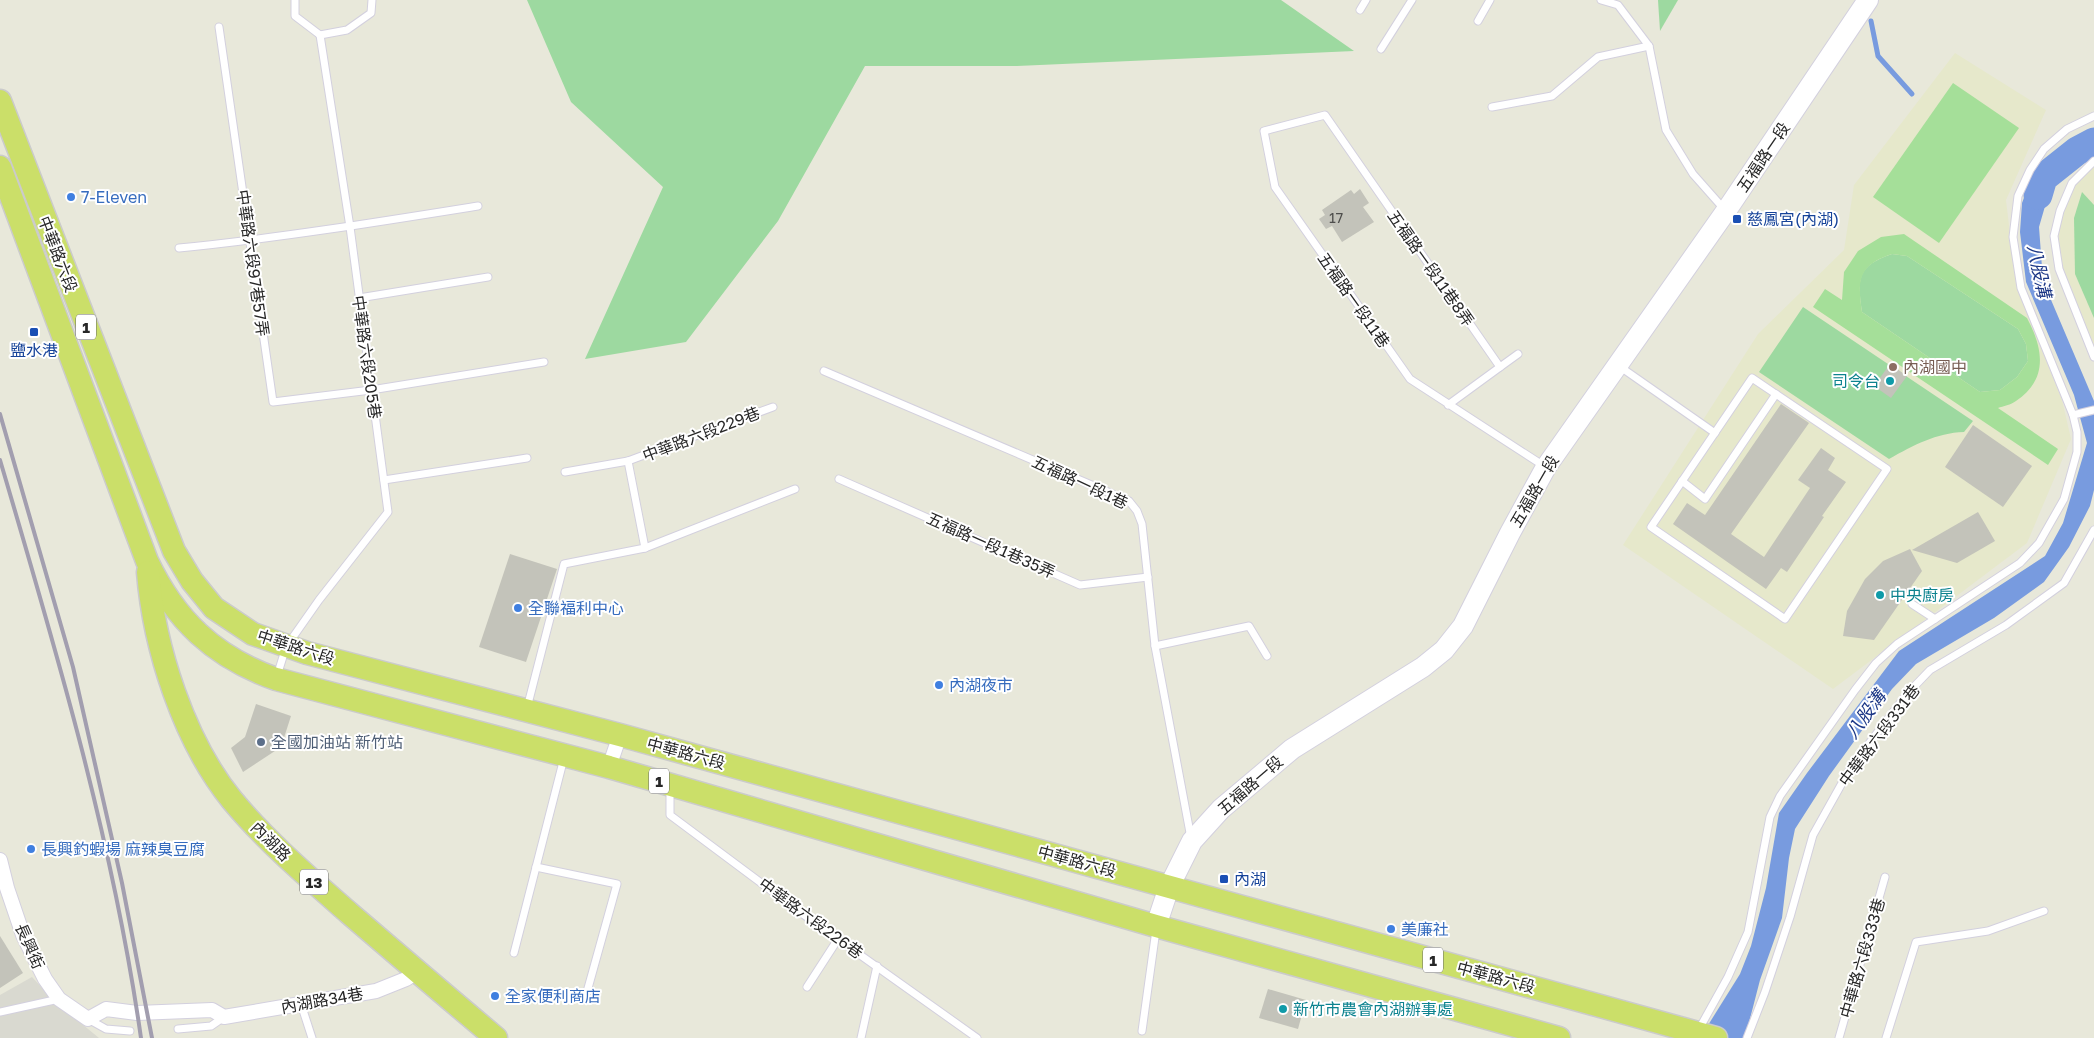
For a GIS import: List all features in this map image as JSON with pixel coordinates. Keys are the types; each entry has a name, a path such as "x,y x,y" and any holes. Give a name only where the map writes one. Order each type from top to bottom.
{"main road":[{"name":"五福路一段","path":"1156,926 1169,887 1192,840 1221,809 1292,749 1422,667 1444,650 1463,626 1546,467 1726,211 1868,0"},
{"name":"中華路六段","path":"0,101 174,551 192,581 214,608 253,634 286,647 620,735 1169,887 1671,1032 1706,1036"},
{"name":"中華路六段","path":"0,167 147,561 160,588 176,612 201,639 241,665 276,679 609,766 1522,1033 1559,1038"},
{"name":"內湖路","path":"174,551 180,581 170,638 170,664 175,691"},
{"name":"內湖路","path":"147,561 155,627 164,660 193,738 231,798 288,859 417,972 496,1038"}],"street":[{"path":"609,766 620,735"},
{"name":"長興街","path":"0,860 7,888 23,935 45,979 59,999"},
{"name":"內湖路34巷","path":"88,1019 106,1009 137,1014 212,1010 224,1018 376,991 406,979 417,972"},
{"path":"59,999 88,1019"}],"lane":[{"path":"295,0 295,16 320,35 347,30 371,13 372,0"},
{"path":"1360,10 1366,0"},
{"path":"1381,50 1412,0"},
{"path":"1478,21 1490,0"},
{"path":"1601,0 1618,6 1649,46 1666,130 1693,174 1726,211"},
{"name":"中華路六段97巷57弄","path":"219,27 273,402 372,390"},
{"name":"中華路六段205巷","path":"276,679 286,647 319,600 388,512 350,227 320,35"},
{"path":"1492,107 1552,96 1598,57 1649,46"},
{"name":"五福路一段11巷8弄","path":"1325,115 1500,367"},
{"name":"五福路一段11巷","path":"1325,115 1264,131 1275,187 1410,379 1546,467"},
{"path":"1706,1036 1728,977 1748,932 1770,817 1780,796 1854,690 1876,664 1897,644 2020,563 2039,543 2064,499 2077,452 2077,432 2073,415 2020,288 2013,237 2018,196 2030,170 2044,148 2067,129 2094,116"},
{"path":"2094,161 2072,183 2060,210 2054,236 2059,269 2094,357"},
{"path":"179,248 250,241 350,227 478,206"},
{"path":"359,298 488,277"},
{"path":"1448,405 1518,354"},
{"path":"372,390 544,362"},
{"path":"1618,366 1715,433"},
{"name":"五福路一段1巷","path":"824,371 1129,501 1137,511 1142,524 1155,646 1192,840"},
{"path":"1752,378 1776,394 1887,469 1785,619 1651,527 1752,378"},
{"path":"1682,481 1705,499 1776,394"},
{"name":"中華路六段229巷","path":"646,548 628,461 773,407"},
{"path":"2073,415 2094,410"},
{"path":"384,480 527,458"},
{"path":"565,472 628,461"},
{"name":"五福路一段1巷35弄","path":"839,479 1080,585 1148,577"},
{"path":"526,710 564,564 646,548 795,489"},
{"name":"中華路六段331巷","path":"1746,1038 1765,992 1790,917 1813,835 1851,767 1907,694 1930,670 2006,625 2064,583 2094,530"},
{"path":"1912,604 1935,619"},
{"path":"1155,646 1249,626 1267,656"},
{"path":"514,953 565,755"},
{"name":"中華路六段226巷","path":"670,784 670,815 838,939 977,1038"},
{"path":"536,867 617,884 585,999"},
{"name":"中華路六段333巷","path":"1838,1038 1885,877"},
{"path":"1886,1038 1916,942 1988,931 2044,911"},
{"path":"1142,1031 1156,926"},
{"path":"807,987 838,939"},
{"path":"861,1038 877,966"},
{"path":"0,1012 59,999"},
{"path":"301,1004 312,1038"},
{"name":"內湖路34巷","path":"178,1029 211,1026 224,1018"},
{"path":"88,1019 106,1028 130,1031"}],"shaded area":[{"name":"內湖國中","path":"1955,53 2046,110 2006,200 2016,285 2062,400 2071,439 2027,543 1833,689 1623,545 1758,334 1844,250 1854,185"},
{"path":"2094,162 2094,352 2059,273 2058,224 2070,183"},
{"path":"32,977 54,1001 99,1038 0,1038 0,995"}],"green space":[{"path":"527,0 1281,0 1354,51 1017,66 865,66 778,221 686,342 585,359 663,187 571,102"},
{"path":"1658,0 1678,0 1660,31"},
{"path":"1953,83 2019,128 1939,243 1873,197"},
{"path":"2082,192 2094,205 2094,318 2075,274 2074,218"},
{"path":"1904,234 2027,318 2037,341 2040,362 2038,373 2034,383 2027,392 2014,402 1998,408 2058,449 2048,465 1813,307 1825,289 1842,300 1844,272 1858,251 1881,237","holes":["1892,254 1907,256 2018,329 2026,344 2028,361 2017,377 2000,390 1980,392 1862,312 1860,300 1861,282 1867,268 1881,258"]},
{"path":"1892,254 1907,256 2018,329 2026,344 2028,361 2017,377 2000,390 1980,392 1862,312 1860,282 1862,275 1872,263"},
{"path":"1803,307 1973,421 1964,432 1935,437 1889,459 1759,372"}],"water":[{"path":"2060,164 2050,189 2039,227 2043,281 2094,401 2094,490 2090,506 2069,547 2044,582 1994,618 1916,664 1892,689 1829,776 1795,829 1789,858 1782,918 1760,980 1745,1038 1700,1038 1740,974 1751,946 1766,888 1779,813 1807,773 1899,651 2045,556 2063,523 2087,443 2074,395 2026,282 2020,232 2022,203 2030,182 2038,173"}],"building":[{"path":"1360,189 1369,203 1363,207 1374,222 1342,242 1332,226 1326,229 1319,219 1325,215 1322,210 1351,190 1354,194"},
{"name":"司令台","path":"1890,364 1907,376 1891,398 1874,386"},
{"path":"1781,404 1809,423 1731,534 1764,557 1810,488 1798,480 1821,448 1835,458 1828,470 1846,482 1787,572 1781,568 1766,589 1673,524 1687,503 1705,515"},
{"path":"1973,425 2032,466 2003,507 1945,467"},
{"path":"1978,512 1995,541 1957,563 1912,550"},
{"name":"中央廚房","path":"1910,549 1922,571 1874,640 1843,636 1847,611 1865,579 1883,561"},
{"name":"全聯福利中心","path":"510,554 557,569 526,662 479,647"},
{"name":"全國加油站 新竹站","path":"256,704 291,716 281,747 243,772 231,748 245,737"},
{"path":"0,936 23,973 0,988"},
{"name":"新竹市農會內湖辦事處","path":"1268,989 1306,1000 1298,1029 1259,1018"}],"waterway":[{"path":"1871,21 1878,56 1912,94"},
{"name":"八股溝","path":"2038,195 2043,178 2077,151 2094,142"}],"railway":[{"path":"0,414 73,667 122,883 152,1038"},
{"path":"0,460 62,674 99,819 115,891 141,1038"}],"place":[{"name":"7-Eleven","path":"71,197"},
{"name":"慈鳳宮(內湖)","path":"1737,219"},
{"name":"鹽水港","path":"34,332"},
{"name":"內湖國中","path":"1893,367"},
{"name":"司令台","path":"1890,381"},
{"name":"中央廚房","path":"1880,595"},
{"name":"全聯福利中心","path":"518,608"},
{"name":"內湖夜市","path":"939,685"},
{"name":"全國加油站 新竹站","path":"261,742"},
{"name":"長興釣蝦場 麻辣臭豆腐","path":"31,849"},
{"name":"內湖","path":"1224,879"},
{"name":"美廉社","path":"1391,929"},
{"name":"全家便利商店","path":"495,996"},
{"name":"新竹市農會內湖辦事處","path":"1283,1009"}]}
